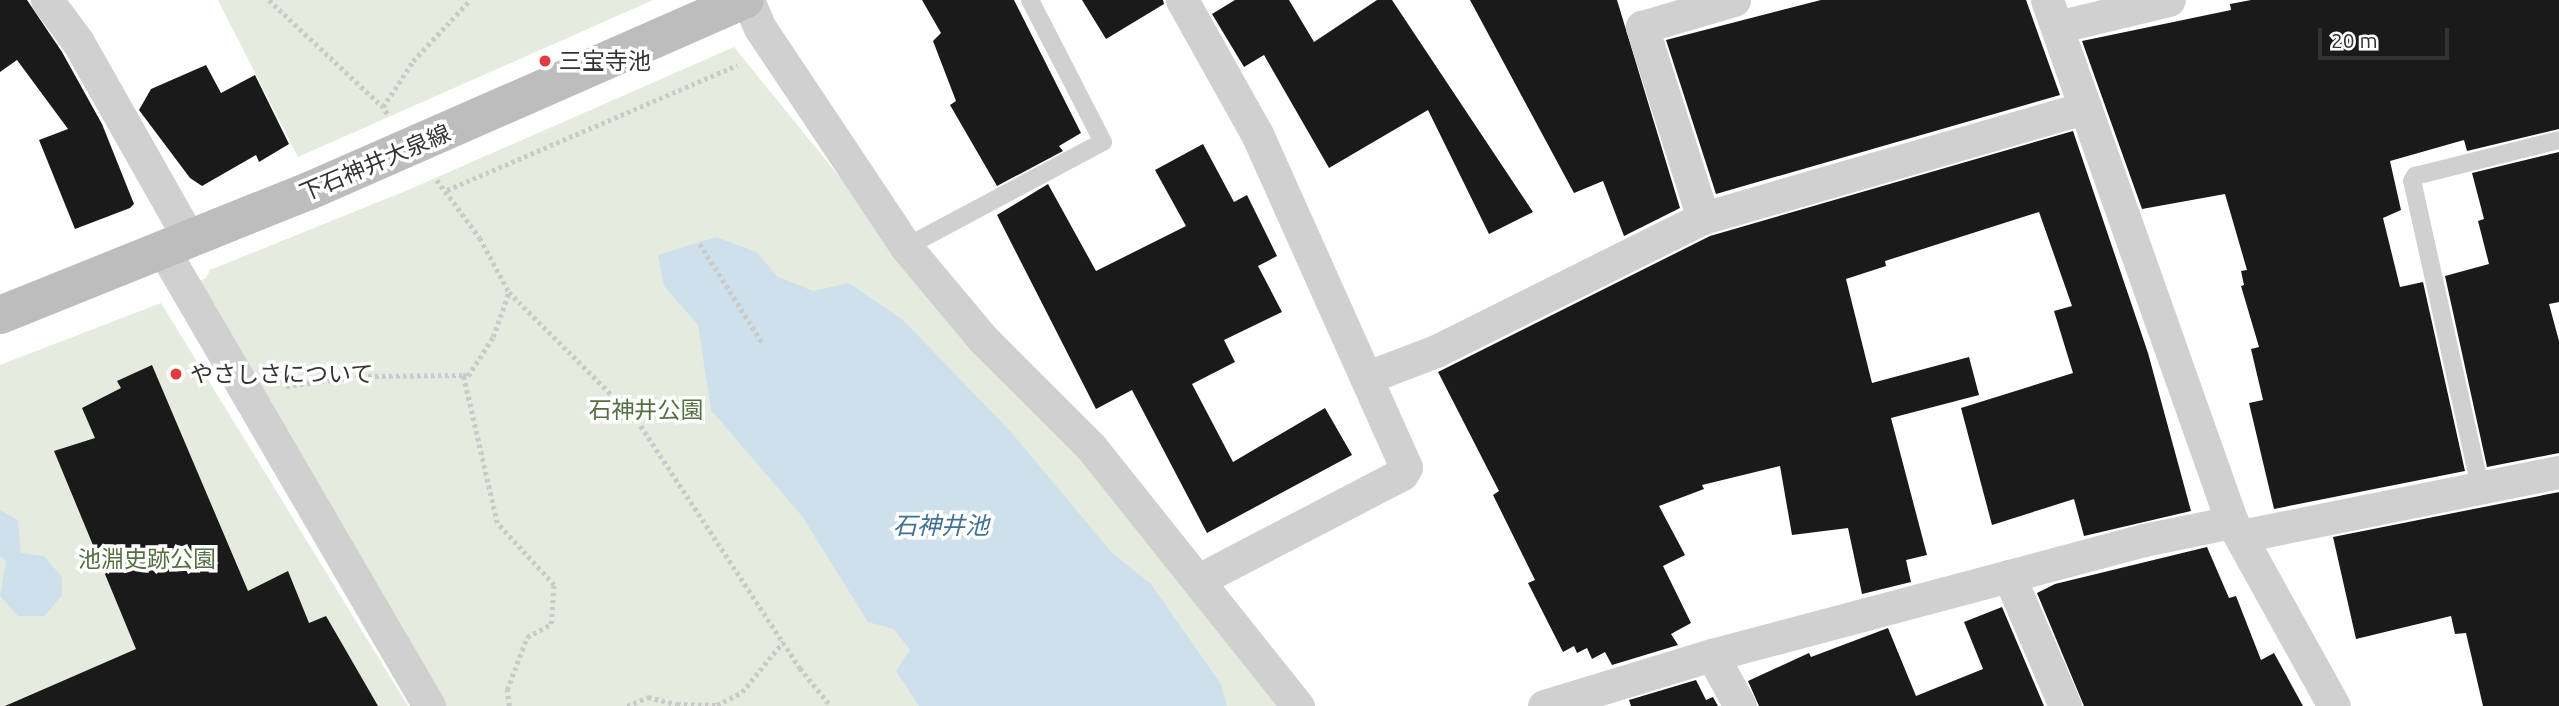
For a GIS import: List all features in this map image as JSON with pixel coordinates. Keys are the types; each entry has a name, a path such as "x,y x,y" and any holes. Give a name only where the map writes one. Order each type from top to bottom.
{"main road":[{"name":"下石神井大泉線","path":"0,315 177,246 747,0"}],"street":[{"path":"47,0 78,42 242,385 429,706"},
{"path":"747,0 760,28 905,247 983,339 1091,447 1200,579 1298,706"},
{"path":"1182,0 1257,134 1406,467 1402,474 1200,579"},
{"path":"1703,218 1642,27 1734,0"},
{"path":"2169,0 2052,14 2236,529 2334,706"},
{"path":"1368,377 1436,351 1703,218 2085,108"},
{"path":"1544,706 1712,655 2009,576 2236,529 2559,472"},
{"path":"2009,576 2065,706"},
{"path":"1712,655 1740,706"}],"lane":[{"path":"905,247 1103,142 1030,0"},
{"path":"2480,487 2412,181 2415,176 2559,140"}],"path":[{"path":"269,1 383,107 392,124"},
{"path":"383,107 413,61 470,1"},
{"path":"447,190 744,62"},
{"path":"433,176 447,190 509,292 637,420 783,642 831,706"},
{"path":"700,244 762,342"},
{"path":"242,385 293,386 361,376 468,376 493,337 509,292"},
{"path":"463,375 497,523 554,585 551,624 527,637 507,690 509,706"},
{"path":"627,706 648,697 677,704 717,705 742,692 783,642"}],"green space":[{"path":"218,0 653,0 298,157"},
{"name":"石神井公園","path":"734,47 899,250 1083,451 1286,706 437,706 196,282 206,278 210,270 408,190"},
{"name":"池淵史跡公園","path":"161,303 408,706 0,706 0,365"}],"water":[{"name":"石神井池","path":"716,237 756,252 778,277 813,291 849,283 903,320 1011,432 1112,553 1151,584 1221,684 1227,706 919,706 896,671 910,650 894,629 868,622 802,516 711,410 698,325 664,286 658,255"},
{"path":"0,510 18,520 21,553 44,556 62,577 62,595 45,616 18,616 0,596 6,561 0,556"}],"building":[{"path":"0,0 27,0 62,52 102,124 134,204 130,208 75,229 39,140 68,129 17,60 0,72"},
{"path":"922,0 1014,0 1081,133 1059,146 1063,151 997,186 950,105 956,101 933,41 941,33"},
{"path":"1082,0 1163,0 1164,4 1106,39"},
{"path":"1235,0 1289,0 1314,42 1377,0 1392,0 1533,212 1489,234 1428,110 1329,168 1264,55 1244,67 1212,14"},
{"path":"1470,0 1617,0 1680,208 1624,236 1603,181 1574,193"},
{"path":"1821,0 2026,0 2060,95 1716,194 1666,40"},
{"path":"2251,0 2559,0 2559,129 2467,151 2464,140 2390,161 2401,210 2383,218 2400,287 2423,282 2465,471 2274,509 2249,403 2263,400 2251,349 2259,347 2241,286 2244,285 2241,271 2247,270 2225,194 2142,209 2082,41 2231,10 2230,4"},
{"path":"206,65 221,93 255,75 289,144 259,162 256,155 202,186 190,178 139,110 151,89"},
{"path":"2073,131 2148,353 2191,511 2084,536 2074,499 1992,525 1961,408 2073,373 2054,311 2072,306 2039,212 1885,261 1886,266 1846,279 1872,383 1969,357 1979,395 1891,418 1927,555 1906,560 1911,582 1862,594 1848,528 1792,535 1780,466 1702,485 1704,489 1659,506 1685,555 1663,566 1691,623 1671,634 1678,645 1612,665 1605,652 1592,659 1587,648 1577,653 1574,646 1563,652 1528,583 1535,580 1493,495 1499,491 1438,372 1710,236"},
{"path":"1203,144 1234,202 1247,195 1277,256 1258,266 1282,312 1224,340 1235,362 1192,384 1233,462 1325,408 1352,455 1207,533 1132,390 1096,409 997,215 1048,184 1096,271 1186,226 1155,170"},
{"path":"2559,152 2559,302 2549,304 2559,341 2559,453 2487,467 2445,276 2489,264 2478,221 2484,219 2472,173"},
{"path":"152,365 248,591 288,571 309,623 326,616 378,706 5,706 136,649 54,451 95,438 82,408 121,388 117,381"},
{"path":"2559,492 2559,706 2483,706 2466,633 2455,634 2451,616 2356,639 2333,537"},
{"path":"2207,547 2229,598 2236,596 2261,660 2274,653 2303,706 2084,706 2037,593 2055,584"},
{"path":"2002,607 2044,706 1759,706 1748,681 1809,653 1811,657 1888,628 1916,696 1983,669 1964,622"},
{"path":"1696,680 1706,700 1713,697 1718,706 1631,706 1629,700"}],"place":[{"name":"三宝寺池","path":"545,61"},
{"name":"やさしさについて","path":"176,374"}]}
